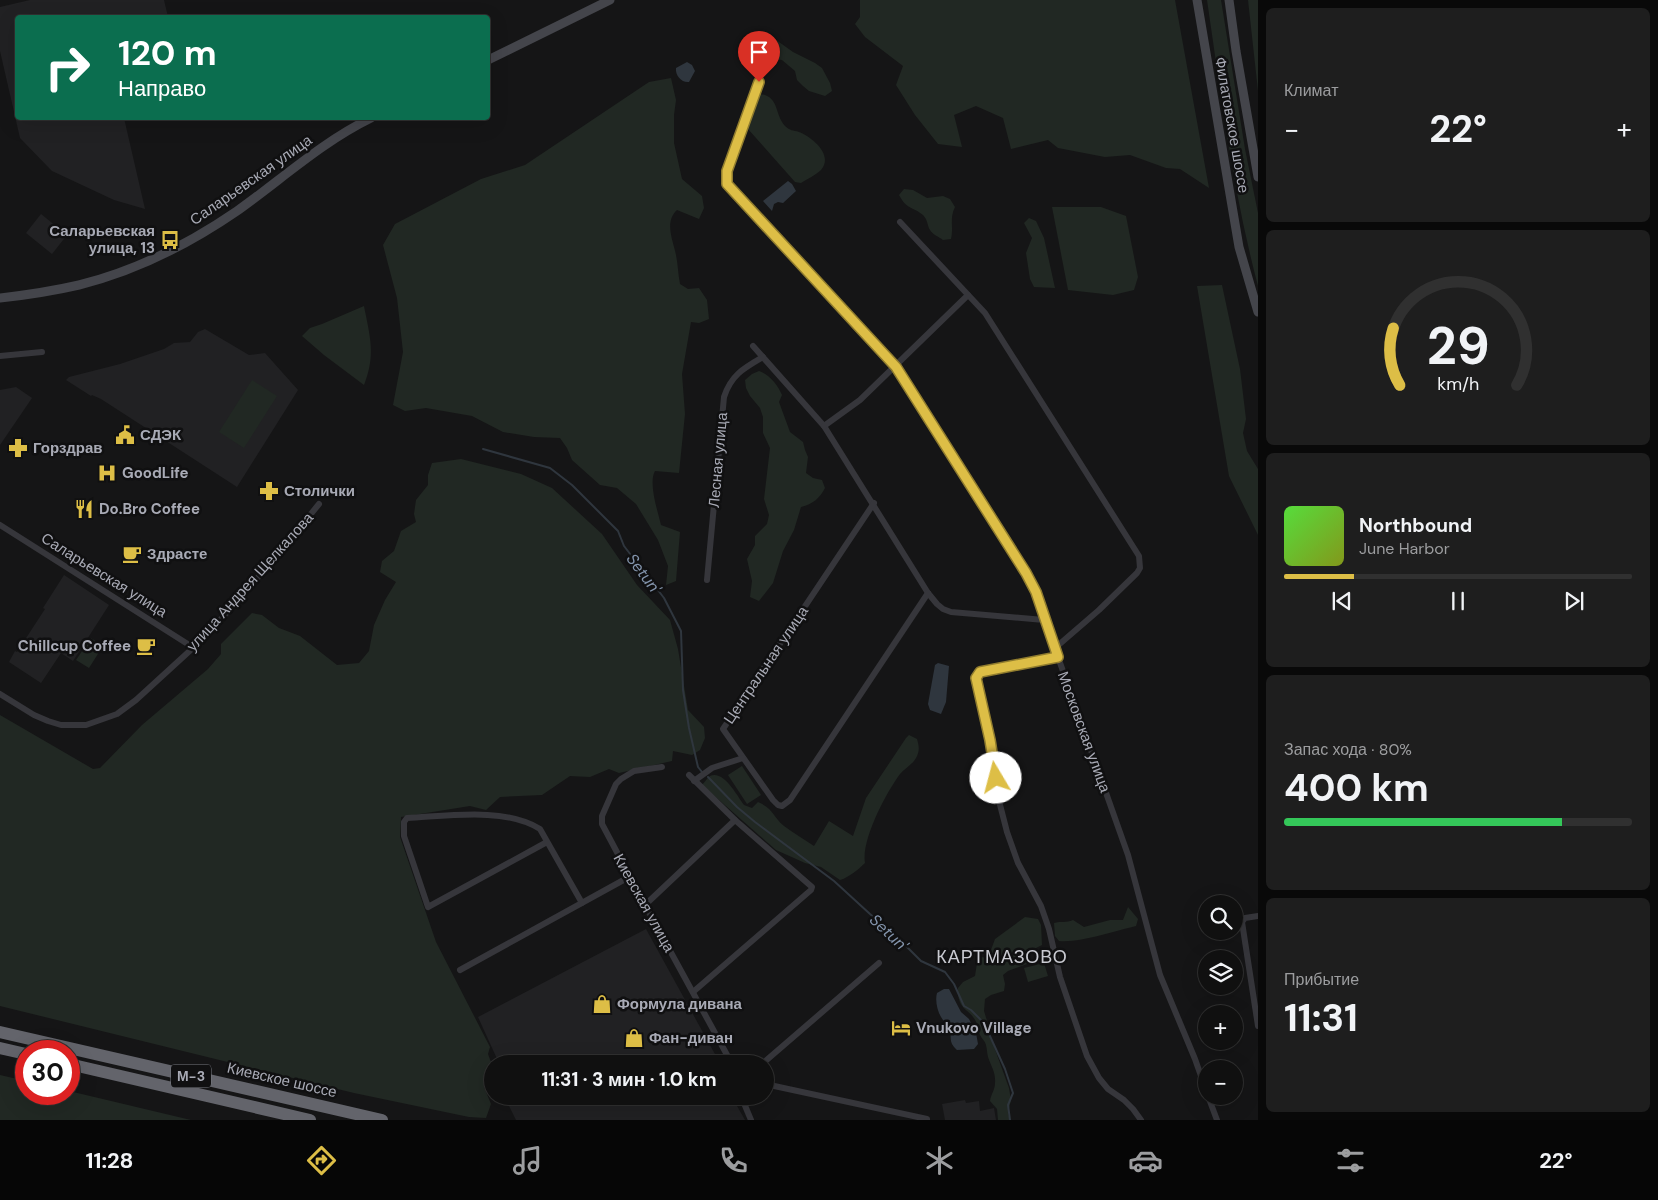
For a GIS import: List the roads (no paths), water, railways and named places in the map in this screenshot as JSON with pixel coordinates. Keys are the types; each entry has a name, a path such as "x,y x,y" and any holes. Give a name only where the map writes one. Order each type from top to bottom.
{"highway":[{"name":"Киевское шоссе","path":"0,1032 382,1120"},
{"path":"0,1048 15,1051"},
{"name":"М-3","path":"80,1067 310,1120"}],"street":[{"path":"490,59 610,0"},
{"name":"Филатовское шоссе","path":"1197,0 1239,247 1258,312"},
{"name":"Филатовское шоссе","path":"1229,0 1258,177"},
{"name":"Московская улица","path":"759,82 727,171 727,184 896,367 1026,573 1036,592 1044,620 1128,855 1160,976 1198,1067"},
{"name":"Саларьевская улица","path":"0,298 49,292 80,285 142,264 174,249 238,210 339,134 367,120"},
{"path":"900,222 985,313 1139,556 1140,568 1137,573 1099,610 1055,648"},
{"path":"824,426 860,400 896,367 968,294"},
{"path":"753,346 824,426 874,503 928,593 937,604 951,612 1044,620"},
{"path":"0,356 42,352"},
{"name":"Лесная улица","path":"707,580 724,397 728,386 734,378 762,357"},
{"name":"Центральная улица","path":"874,503 724,727 724,732 778,805 786,804 928,593"},
{"name":"улица Андрея Щелкалова","path":"0,694 34,715 48,722 61,725 86,725 117,714 136,700 194,648 240,598 319,504"},
{"name":"Саларьевская улица","path":"0,525 194,648"},
{"path":"1058,657 980,672 976,678 1007,832 1018,863 1041,906 1049,929 1060,977 1087,1056 1099,1078 1108,1089 1128,1105 1140,1120"},
{"path":"694,781 712,768 743,758"},
{"name":"Киевская улица","path":"662,767 634,771 621,779 616,784 602,816 602,824 644,905 727,1055"},
{"path":"689,775 734,820 810,885 811,890 693,992"},
{"path":"547,842 428,907 404,836 404,822 407,818 489,815 511,817 530,823 540,829 582,903"},
{"path":"644,905 734,820"},
{"path":"460,970 630,877"},
{"path":"1258,916 1245,918 1242,922 1258,1026"},
{"path":"772,1055 879,963"},
{"path":"774,1086 927,1120"},
{"path":"744,1105 751,1120"},
{"path":"1211,1105 1217,1120"}],"waterway":[{"name":"Setun'","path":"483,449 550,468 572,485 618,531 624,546 664,598 681,631 683,690 698,767 702,772"},
{"name":"Setun'","path":"708,777 737,807 834,881 895,935 921,961 945,972 954,984 964,1006 984,1023 1005,1069 1013,1093 1008,1105 1010,1120"}],"place":[{"name":"Саларьевская улица, 13","path":"170,240"},
{"name":"СДЭК","path":"125,435"},
{"name":"Горздрав","path":"18,448"},
{"name":"GoodLife","path":"107,473"},
{"name":"Столички","path":"269,491"},
{"name":"Do.Bro Coffee","path":"84,509"},
{"name":"Здрасте","path":"132,554"},
{"name":"Chillcup Coffee","path":"146,646"},
{"name":"Формула дивана","path":"602,1004"},
{"name":"Vnukovo Village","path":"901,1028"},
{"name":"Фан-диван","path":"634,1038"}],"district":[{"name":"КАРТМАЗОВО","path":"1002,957"}]}
